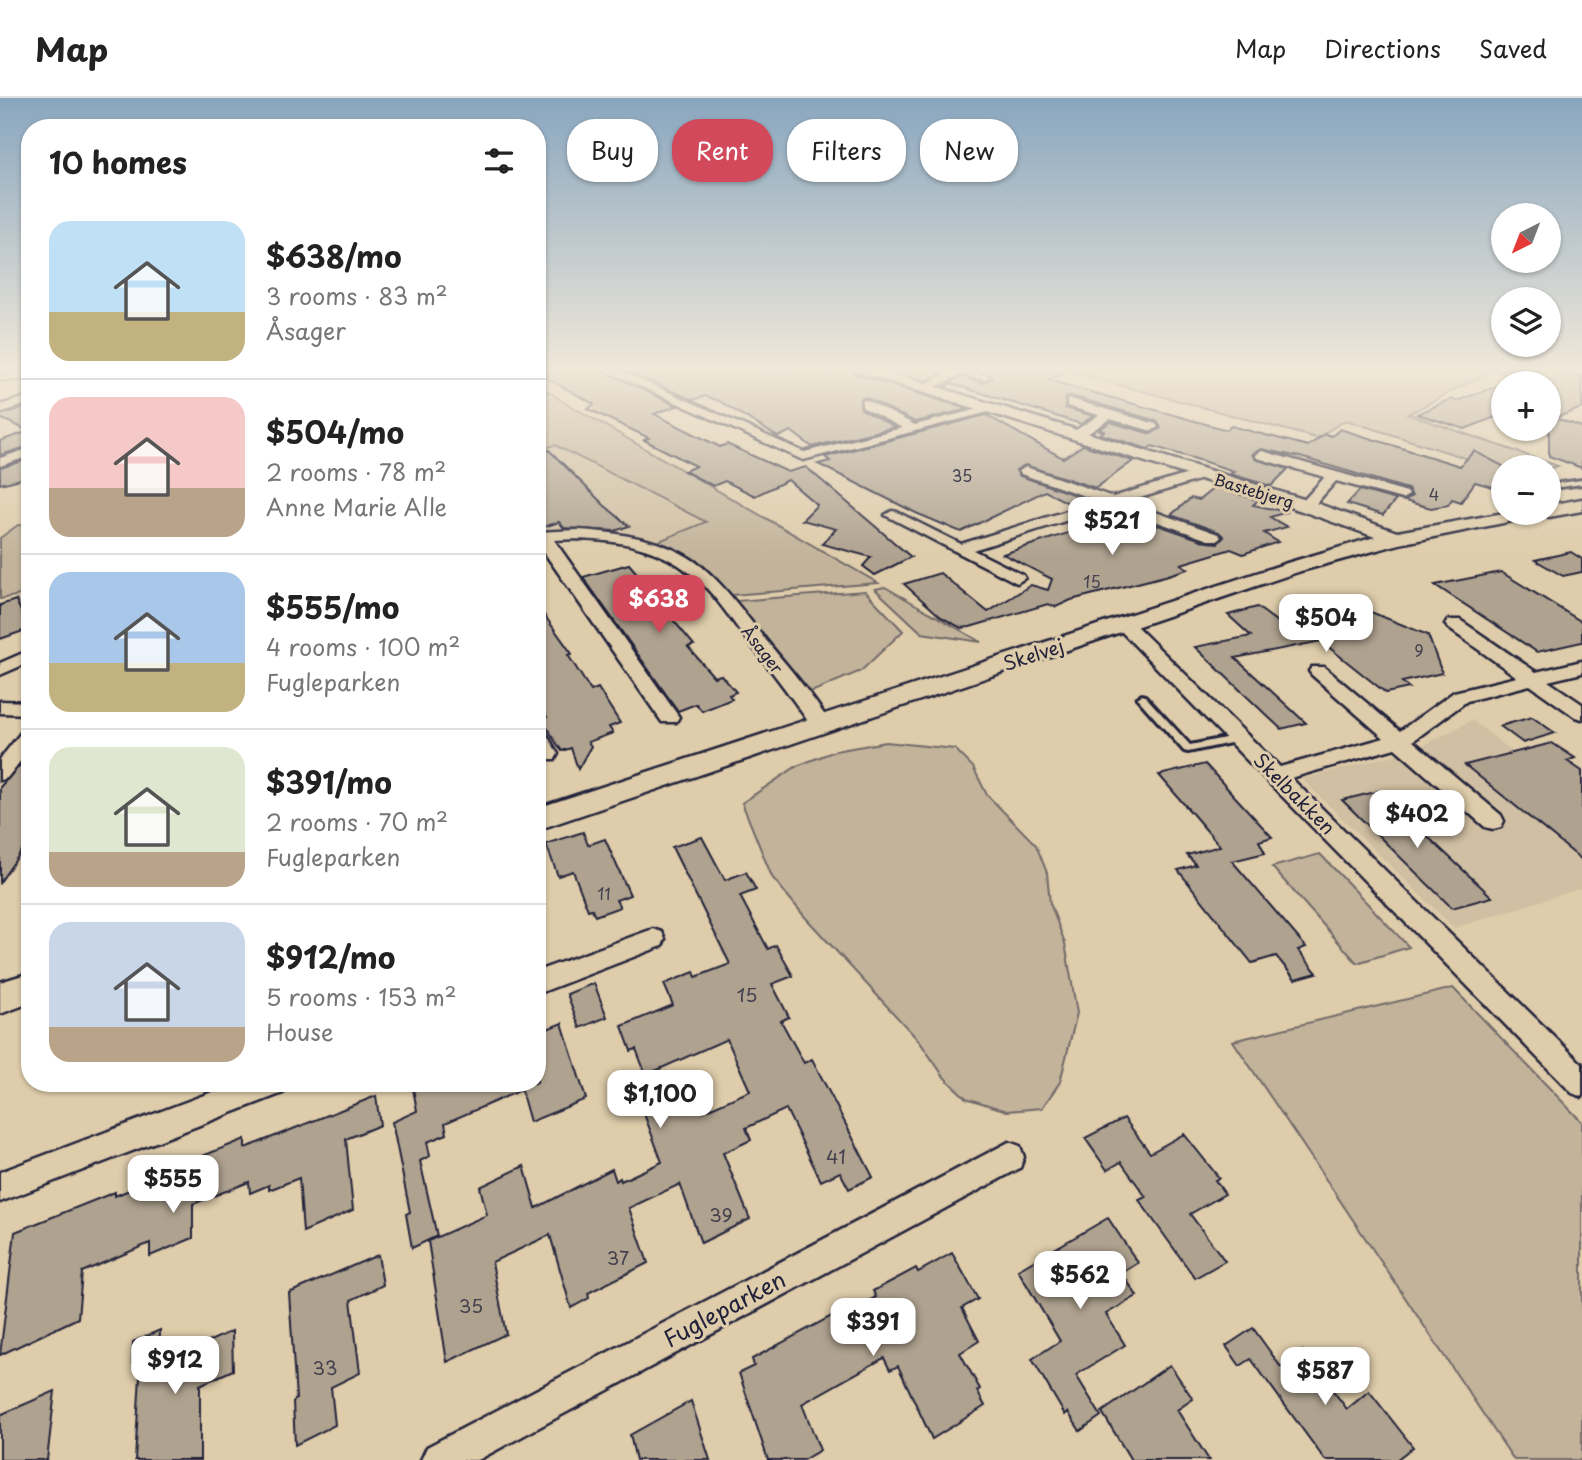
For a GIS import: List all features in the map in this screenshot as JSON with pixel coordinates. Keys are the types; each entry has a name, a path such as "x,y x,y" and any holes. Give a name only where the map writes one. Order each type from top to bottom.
{"street":[{"path":"748,432 803,456 903,432"},
{"name":"Bastebjerg","path":"1066,432 1306,506 1396,538"},
{"path":"1077,435 1082,432"},
{"path":"0,462 21,455"},
{"name":"Bastebjerg","path":"1262,455 1402,495"},
{"path":"1026,471 1213,537"},
{"name":"Bastebjerg","path":"959,549 1203,474"},
{"name":"Bastebjerg","path":"1306,506 1334,475"},
{"path":"1561,509 1582,505"},
{"path":"892,515 1017,578"},
{"name":"Skelvej","path":"546,816 1294,567 1396,538 1491,521"},
{"name":"Åsager","path":"546,537 594,536 630,542 663,551 698,571 724,599 821,725"},
{"name":"Åsager","path":"546,545 669,717"},
{"name":"Skelbakken","path":"1124,624 1582,1083"},
{"path":"1454,624 1582,713"},
{"path":"1,670 21,660"},
{"path":"1277,775 1401,740 1461,696 1582,667"},
{"path":"1318,671 1493,821"},
{"path":"0,707 21,708"},
{"path":"0,773 21,746"},
{"path":"546,750 548,754"},
{"path":"546,980 653,939"},
{"path":"0,998 21,991"},
{"path":"0,1187 249,1092"},
{"name":"Fugleparken","path":"440,1460 1009,1157"}],"lane":[{"path":"1561,485 1582,482"},
{"path":"1142,698 1188,749 1240,738"}],"shaded area":[{"path":"546,432 615,432 878,583 732,595 700,562 658,543 706,522 555,445 546,448"},
{"path":"1292,432 1327,432 1316,438"},
{"path":"1382,432 1459,432 1526,455 1491,455 1491,466"},
{"path":"555,446 704,523 657,540 612,529 569,527 546,531 546,448"},
{"path":"21,525 21,595 0,599 0,538"},
{"path":"885,587 981,642 922,633 875,589"},
{"path":"865,591 903,631 861,671 811,692 736,601"},
{"path":"1472,720 1582,806 1582,888 1454,928 1302,779 1417,749"},
{"path":"886,742 955,749 973,767 987,795 1036,845 1047,873 1050,903 1065,943 1077,1013 1060,1082 1042,1108 1007,1111 966,1098 945,1078 919,1041 805,917 772,877 742,803 797,766 835,751"},
{"path":"1320,854 1409,947 1357,963 1272,867"},
{"path":"1453,988 1582,1122 1582,1460 1514,1460 1233,1041"}],"building":[{"path":"635,432 689,432 720,447 727,444 788,472 806,467 911,557 875,575 863,566 871,557 822,544 836,529 802,520 817,505 788,480 755,496 725,481 713,486 684,471 696,466 644,440 649,438"},
{"path":"769,432 790,432 778,437"},
{"path":"792,432 876,432 812,447"},
{"path":"923,432 1016,432 1063,458 1083,445 1133,461 1096,488 1025,465 1016,470 1020,476 1084,498 1074,506 1045,491 961,532 916,513 818,464 830,461 825,457"},
{"path":"1103,432 1151,434 1155,432 1252,432 1308,446 1325,434 1332,436 1337,432 1348,432 1460,466 1474,451 1491,460 1491,487 1475,482 1461,502 1452,499 1448,505 1431,508 1405,501 1412,496 1408,489 1300,457 1261,449 1252,454 1255,459 1288,469 1271,486 1230,474 1234,471 1199,460 1152,446 1148,449 1100,434"},
{"path":"1561,432 1582,432 1582,468 1561,460 1561,455 1549,455 1549,441 1561,441"},
{"path":"21,434 21,449 0,455 0,441"},
{"path":"549,450 629,526 615,531 564,528 559,522 546,526 546,452"},
{"path":"21,462 21,479 0,484 0,468"},
{"path":"1215,487 1258,500 1253,505 1287,512 1270,517 1287,527 1264,533 1278,542 1243,554 1231,549 1181,564 1188,569 1165,576 1071,600 1056,607 1048,604 970,627 961,628 941,617 904,584 940,573 988,612 1031,585 1048,590 1052,579 1003,554 1114,518 1121,517 1149,533 1158,525 1207,542 1218,543 1224,537 1219,532 1171,515 1191,498 1199,500"},
{"path":"1360,490 1396,500 1383,515 1347,504"},
{"path":"1571,552 1582,559 1582,572 1563,576 1535,560"},
{"path":"629,564 647,585 678,574 699,596 668,605 670,607 664,609 694,645 688,647 714,677 721,675 736,692 729,695 732,699 702,711 696,704 678,711 583,577"},
{"path":"1501,572 1582,622 1582,642 1537,652 1435,585"},
{"path":"16,600 21,611 21,632 0,639 0,605"},
{"path":"1257,607 1287,629 1371,612 1428,635 1442,673 1402,682 1409,688 1386,693 1321,641 1235,658 1306,723 1281,729 1195,647 1251,636 1228,615"},
{"path":"546,618 572,654 568,655 591,691 598,688 620,723 609,727 613,733 588,742 591,746 578,769 571,748 562,751 555,741 546,726"},
{"path":"1532,717 1555,733 1523,743 1500,726"},
{"path":"1552,743 1575,758 1567,761 1582,771 1582,860 1465,765"},
{"path":"21,764 21,852 0,882 0,787"},
{"path":"1205,764 1272,837 1259,841 1265,853 1232,861 1306,947 1298,950 1317,973 1295,979 1276,956 1252,963 1178,870 1196,865 1187,855 1220,846 1159,775"},
{"path":"1379,791 1492,897 1452,908 1342,800"},
{"path":"583,832 588,845 605,839 630,895 616,900 620,907 595,916 592,909 588,910 573,871 558,876 546,844"},
{"path":"702,837 725,880 746,872 756,890 740,896 768,949 776,945 793,976 772,984 789,1017 781,1021 804,1063 812,1059 873,1177 849,1189 840,1172 821,1181 786,1109 746,1128 751,1140 723,1153 750,1219 701,1243 680,1184 629,1208 648,1263 588,1293 589,1298 571,1308 550,1235 492,1262 506,1334 447,1362 428,1241 487,1215 480,1187 524,1166 536,1208 612,1169 616,1181 620,1178 621,1181 662,1162 640,1103 670,1089 679,1109 698,1101 702,1112 750,1091 727,1039 646,1075 636,1049 631,1051 622,1026 673,1005 664,984 694,972 696,977 730,964 672,847"},
{"path":"594,983 607,1017 580,1028 567,994"},
{"path":"562,1023 586,1099 530,1122 522,1092 546,1092 546,1029"},
{"path":"414,1092 516,1092 445,1123 447,1134 427,1142 430,1156 420,1161 437,1236 412,1248 406,1214 410,1212 392,1122 417,1111"},
{"path":"376,1096 380,1125 346,1139 353,1210 303,1232 299,1178 269,1190 269,1185 250,1193 249,1182 193,1204 193,1238 150,1256 150,1243 82,1272 78,1318 0,1355 15,1232 115,1192 115,1196 153,1180 153,1176 245,1139 245,1148"},
{"path":"1124,1118 1150,1153 1184,1134 1219,1178 1215,1180 1225,1194 1190,1214 1225,1261 1195,1278 1139,1200 1146,1197 1121,1162 1107,1170 1085,1138"},
{"path":"1108,1218 1138,1263 1122,1273 1137,1296 1106,1314 1125,1345 1076,1375 1101,1416 1080,1431 1068,1412 1065,1415 1032,1359 1060,1341 1018,1270"},
{"path":"952,1253 978,1299 962,1308 979,1341 960,1353 980,1389 977,1391 985,1406 932,1439 898,1366 890,1370 884,1358 802,1404 820,1450 803,1460 768,1460 739,1373 754,1366 752,1359 837,1313 839,1317 876,1297 873,1291 916,1268 918,1272"},
{"path":"378,1255 383,1285 351,1300 360,1373 331,1387 335,1425 295,1445 293,1402 296,1399 289,1293"},
{"path":"1253,1328 1281,1367 1303,1351 1347,1409 1369,1391 1413,1447 1396,1460 1325,1460 1251,1359 1240,1366 1226,1346"},
{"path":"160,1330 159,1364 232,1331 233,1370 200,1385 200,1460 135,1460 141,1359 132,1363 133,1342"},
{"path":"1170,1365 1193,1399 1177,1410 1209,1460 1131,1460 1102,1412"},
{"path":"55,1391 47,1460 0,1460 0,1415"},
{"path":"691,1401 710,1460 636,1460 630,1435"}]}
